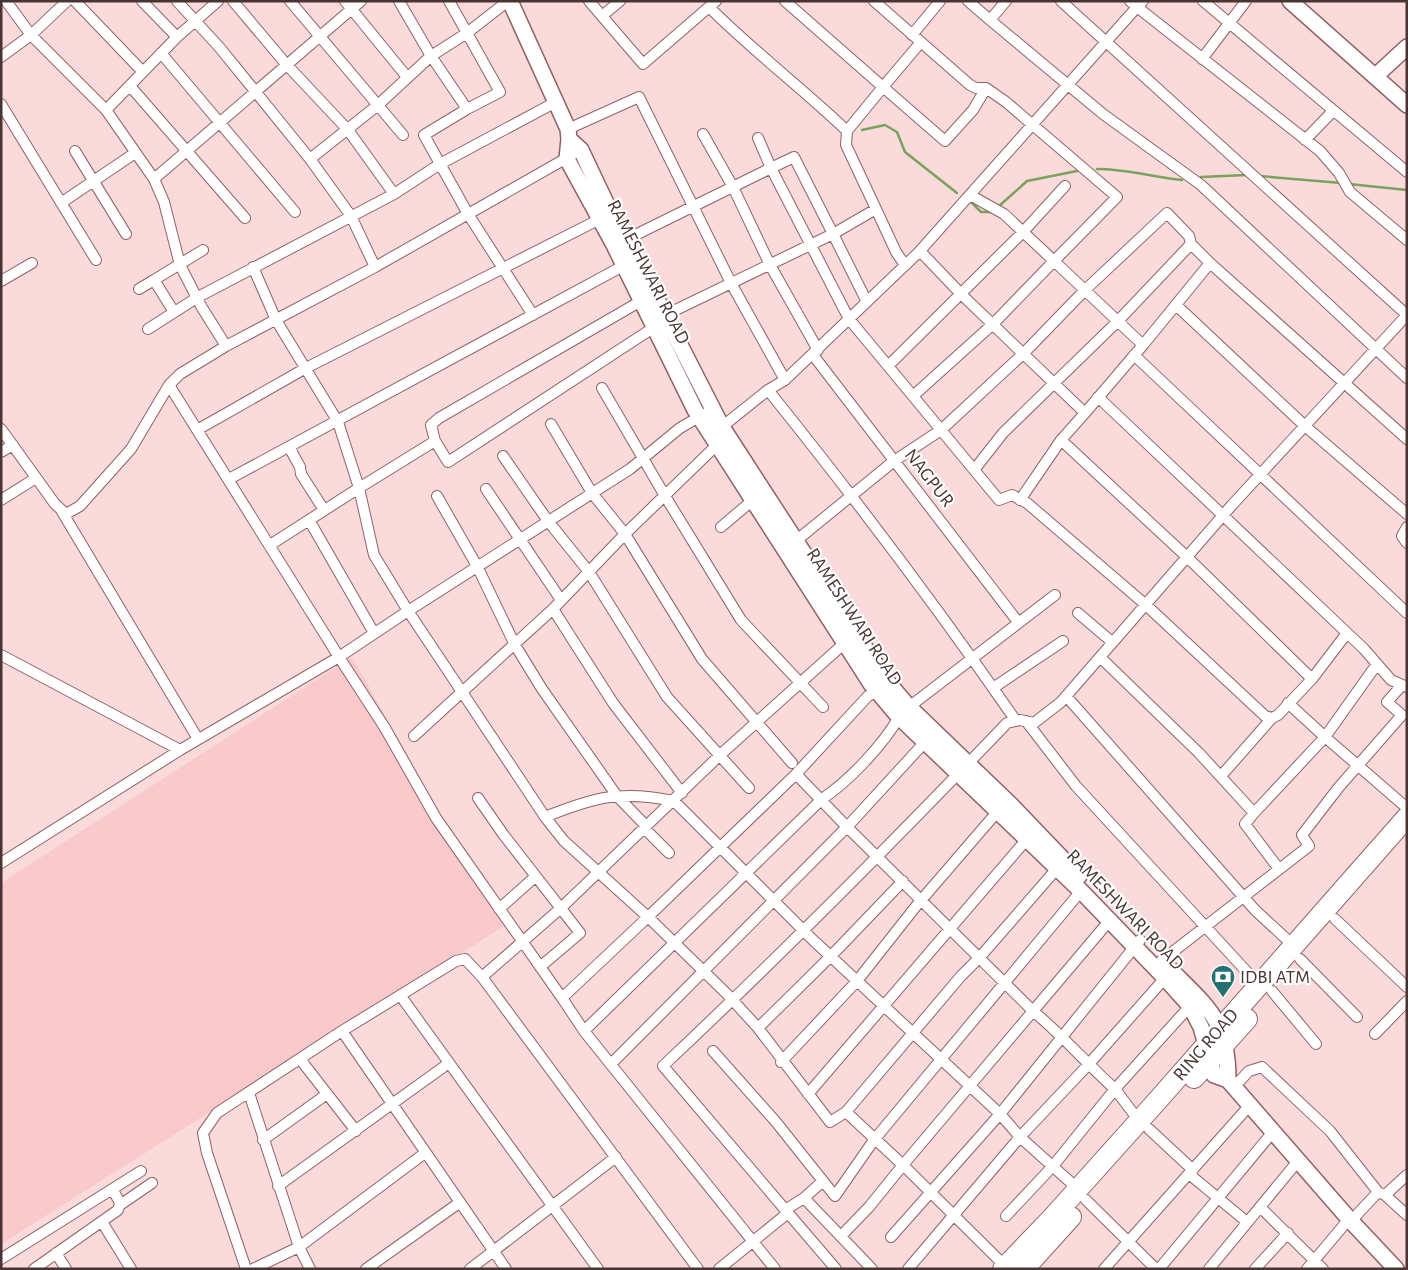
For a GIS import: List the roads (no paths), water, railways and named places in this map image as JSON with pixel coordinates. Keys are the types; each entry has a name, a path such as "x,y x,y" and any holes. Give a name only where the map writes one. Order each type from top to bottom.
{"highway":[{"name":"RING ROAD","path":"1011,1268 1082,1195 1144,1125 1213,1040 1266,988 1297,953 1407,817"},
{"name":"RING ROAD","path":"1297,953 1336,919 1407,838"}],"main road":[{"path":"509,1 568,134 582,150 619,243 656,322"},
{"path":"1290,1 1407,105"},
{"path":"1301,1 1407,95"},
{"path":"1381,71 1407,47"},
{"path":"567,159 568,134"},
{"name":"RAMESHWARI ROAD","path":"567,159 600,220 619,243 624,266 641,301 656,322 720,436 753,500 791,545 850,637 877,692 904,712 925,742 963,768 998,811 1027,839 1061,864 1080,890 1110,920 1137,943 1190,1006 1213,1040"},
{"path":"720,436 791,545"},
{"path":"850,637 886,680 904,712 1061,864 1137,943 1161,960 1206,1006 1213,1040 1214,1075 1231,1084"},
{"path":"1213,1040 1231,1084 1272,1133 1396,1269"}],"street":[{"path":"6,1 31,35 106,110 154,179 164,202 180,265 226,346"},
{"path":"1,57 31,35 67,1"},
{"path":"75,1 143,72"},
{"path":"142,1 177,38"},
{"path":"176,1 220,48 310,159 351,216 375,267"},
{"path":"106,110 177,38 218,1"},
{"path":"232,1 286,64 348,130 394,194"},
{"path":"290,1 403,135"},
{"path":"154,179 319,36 348,5 361,1"},
{"path":"399,1 431,56 467,109"},
{"path":"449,1 500,92 424,135 468,214 533,315"},
{"path":"310,159 378,105 431,56 467,33 509,1"},
{"path":"589,1 643,64 713,4 741,38 819,104 847,131"},
{"path":"602,16 620,1"},
{"path":"785,1 945,141 973,110 986,88"},
{"path":"874,1 970,85 976,88 986,88 1117,197 993,324 912,396"},
{"path":"912,35 940,1"},
{"path":"968,1 1070,84 1103,114 1201,185 1374,350 1407,378"},
{"path":"990,20 1006,1"},
{"path":"836,1269 663,1066 733,1000 878,856 1007,723 1021,721 1034,723 1066,696 1224,515 1407,315 1061,1"},
{"path":"1203,1 1407,172"},
{"path":"1202,59 1246,1"},
{"path":"414,736 553,609 625,534 665,496 720,436 768,390 785,380 920,251 1107,43 1137,3 1202,59 1320,151 1339,174 1350,192 1407,240"},
{"path":"348,5 407,78"},
{"path":"905,265 896,252 846,145 847,131 921,42"},
{"path":"162,53 218,123 295,212"},
{"path":"130,86 188,150 245,218"},
{"path":"568,134 639,97 732,283 785,380"},
{"path":"148,329 198,297 394,194 440,164 554,103"},
{"path":"1,104 96,260"},
{"path":"1305,140 1333,111"},
{"name":"NAGPUR","path":"704,134 733,187 770,265 815,352 894,461 1018,622"},
{"path":"758,138 771,168 849,319 999,500 1012,495 1089,554 1265,716 1272,718"},
{"path":"61,510 66,514 80,506 100,486 131,449 169,385 180,374 226,346 375,267 582,150"},
{"path":"75,151 126,234"},
{"path":"61,203 135,153"},
{"path":"619,243 794,156 867,302"},
{"path":"888,366 1023,232 1065,186"},
{"path":"970,195 1004,214 1143,345"},
{"path":"641,301 439,418 431,425 435,440 448,462 656,322 833,234 876,209"},
{"path":"791,545 894,461 941,430 1023,354 1085,290 1167,213 1189,236 1191,244 1210,263 1407,439"},
{"path":"196,430 306,368 600,220"},
{"path":"974,470 1003,432 1118,321 1191,244"},
{"path":"139,289 203,250"},
{"path":"920,251 961,294 1085,413"},
{"path":"1,281 32,262"},
{"path":"1020,500 1061,440 1143,345 1210,263"},
{"path":"229,479 338,422 624,266"},
{"path":"253,267 276,320 338,422 359,488 374,555 408,611 545,817 564,841 648,917 733,1000 758,1028 781,1062 830,1122 846,1112 961,976 980,957 1061,864"},
{"path":"154,280 174,312"},
{"path":"1176,305 1305,426 1407,514"},
{"path":"1134,355 1407,613"},
{"path":"169,385 385,728 436,818 584,1031 775,1269"},
{"path":"602,388 642,458 742,620 799,684 823,707"},
{"path":"768,390 850,495 972,657 993,688 1076,786 1204,926 1266,988 1316,1044"},
{"path":"1098,397 1347,633 1391,680 1404,686 1387,702 1402,715 1334,793 1302,836 1309,846 1161,960"},
{"path":"1,864 180,750 339,657 477,566 630,469 642,458 706,412"},
{"path":"552,424 592,493 625,534 702,659 792,763"},
{"path":"1,429 61,510 198,740"},
{"path":"270,544 435,440"},
{"path":"1061,440 1187,557 1312,679"},
{"path":"1,452 13,445"},
{"path":"289,446 300,467 301,474 324,510"},
{"path":"503,456 548,521 589,572 667,697 749,788"},
{"path":"1,500 36,478"},
{"path":"486,489 561,600"},
{"path":"437,496 477,566 515,645 542,689 617,796 669,853"},
{"path":"721,527 753,500"},
{"path":"309,520 374,633"},
{"path":"1407,527 1402,536 1407,543"},
{"path":"584,1031 747,874 822,798 833,792 904,712 972,657 1055,595"},
{"path":"553,609 613,703 682,793"},
{"path":"1078,612 1112,642"},
{"path":"1221,776 1272,718 1312,679 1347,633"},
{"path":"482,977 561,908 720,755 850,637"},
{"path":"993,688 1063,640"},
{"path":"1,655 180,750"},
{"path":"1100,657 1221,776 1254,813"},
{"path":"1279,869 1245,824 1325,737 1377,664"},
{"path":"562,998 721,848 796,774 868,696 877,692"},
{"path":"1066,696 1243,896 1357,1017"},
{"path":"1288,704 1407,808"},
{"path":"610,1064 847,827 925,742"},
{"path":"796,774 1003,982 1063,1036 1088,1065 1115,1089 1144,1125 1191,1172 1247,1222"},
{"path":"545,817 584,801 617,796 647,795 674,801 803,930 914,1032 939,1060 1000,1114 1020,1137 1053,1166 1158,1269 1272,1133"},
{"path":"478,798 535,877 580,933 540,967"},
{"path":"781,1062 857,981 921,900 998,811"},
{"path":"808,1094 1027,839"},
{"path":"499,909 535,877"},
{"path":"758,1028 832,956 903,881"},
{"path":"713,1051 776,1122 835,1196 874,1140 1080,890"},
{"path":"1336,919 1407,987"},
{"path":"841,1236 869,1207 971,1088 1110,920"},
{"path":"891,1237 1000,1114 1137,943"},
{"path":"246,1269 207,1153 203,1133 217,1113 342,1031 456,961 465,959 482,977 698,1269"},
{"path":"908,1269 1020,1137 1088,1065 1165,978"},
{"path":"400,995 598,1269"},
{"path":"1375,1034 1407,1001"},
{"path":"1006,1216 1053,1166 1115,1089 1190,1006"},
{"path":"342,1031 506,1269"},
{"path":"300,1059 356,1131"},
{"path":"278,1186 449,1062"},
{"path":"1231,1084 1249,1071 1262,1067 1330,1131 1382,1193 1407,1215"},
{"path":"249,1093 299,1247 310,1269"},
{"path":"263,1140 327,1094"},
{"path":"1104,1269 1250,1105"},
{"path":"846,1112 954,1217 1011,1268"},
{"path":"253,1269 299,1247 425,1154"},
{"path":"470,1269 616,1157"},
{"path":"1209,1269 1298,1160"},
{"path":"1,1259 141,1171"},
{"path":"1307,1269 1350,1220 1407,1175"},
{"path":"719,1269 822,1181"},
{"path":"34,1269 102,1222 118,1210 120,1205 152,1183"},
{"path":"112,1190 120,1205"},
{"path":"804,1198 872,1269"},
{"path":"366,1269 460,1203"},
{"path":"1260,1207 1323,1269"},
{"path":"102,1222 131,1269"},
{"path":"1256,1269 1288,1233"},
{"path":"56,1253 66,1269"}],"waterway":[{"path":"862,130 885,125 897,132 905,152 957,193"},
{"path":"1097,169 1118,170 1182,180"},
{"path":"998,207 1027,181 1082,170"},
{"path":"1201,177 1246,175"},
{"path":"1259,176 1341,183"},
{"path":"1349,184 1407,190"},
{"path":"969,200 981,212 993,212"}],"place":[{"name":"IDBI ATM","path":"1223,998"}]}
